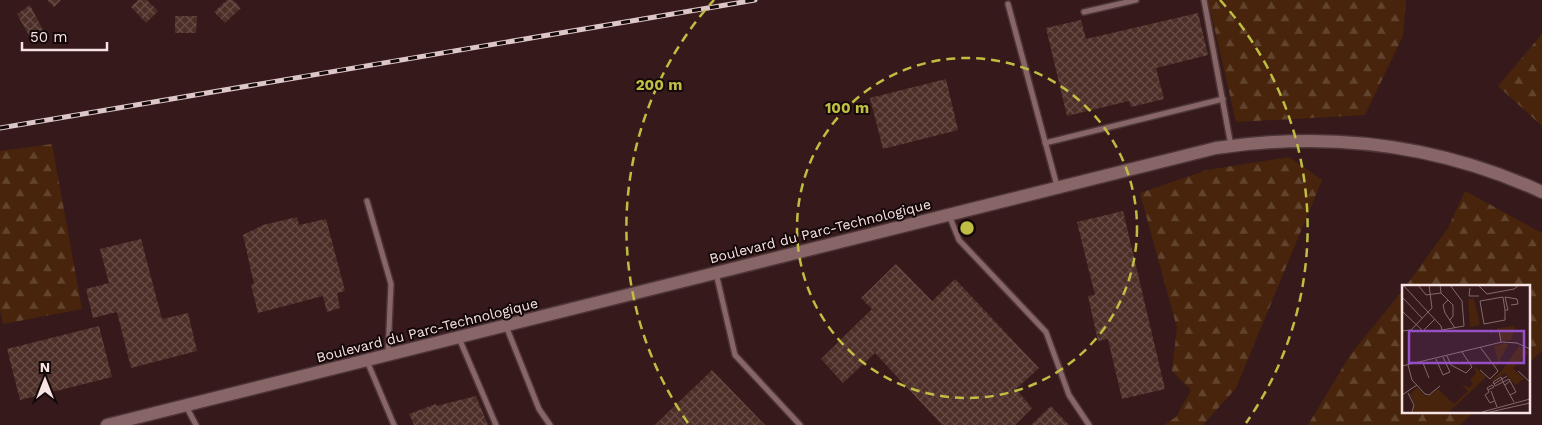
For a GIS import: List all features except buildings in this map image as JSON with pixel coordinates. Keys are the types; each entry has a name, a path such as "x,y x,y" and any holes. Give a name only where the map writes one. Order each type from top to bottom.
{"street":[{"name":"Boulevard du Parc-Technologique","path":"107,425 948,214 1231,146 1285,140 1317,140 1390,146 1451,157 1493,171 1542,192"}],"lane":[{"path":"1084,12 1136,0"},
{"path":"1204,0 1231,146"},
{"path":"1008,4 1058,187"},
{"path":"1045,143 1223,99"},
{"path":"367,200 391,284 388,356"},
{"path":"948,214 960,240 1046,332 1069,395 1090,425"},
{"path":"716,273 735,355 800,425"},
{"path":"506,326 539,408 550,425"},
{"path":"459,338 496,425"},
{"path":"367,361 394,425"},
{"path":"186,405 196,425"}],"green space":[{"path":"1208,0 1406,0 1403,36 1365,115 1236,122"},
{"path":"1542,34 1542,126 1498,86"},
{"path":"52,144 82,309 3,324 0,311 0,151"},
{"path":"1289,157 1322,180 1236,388 1203,425 1164,425 1176,417 1191,390 1172,371 1177,328 1140,193 1207,170"},
{"path":"1465,191 1542,233 1542,351 1530,362 1530,285 1407,285 1448,228"},
{"path":"1402,291 1402,412 1474,412 1460,425 1308,425 1350,355"}],"railway":[{"path":"0,128 755,0"}]}
